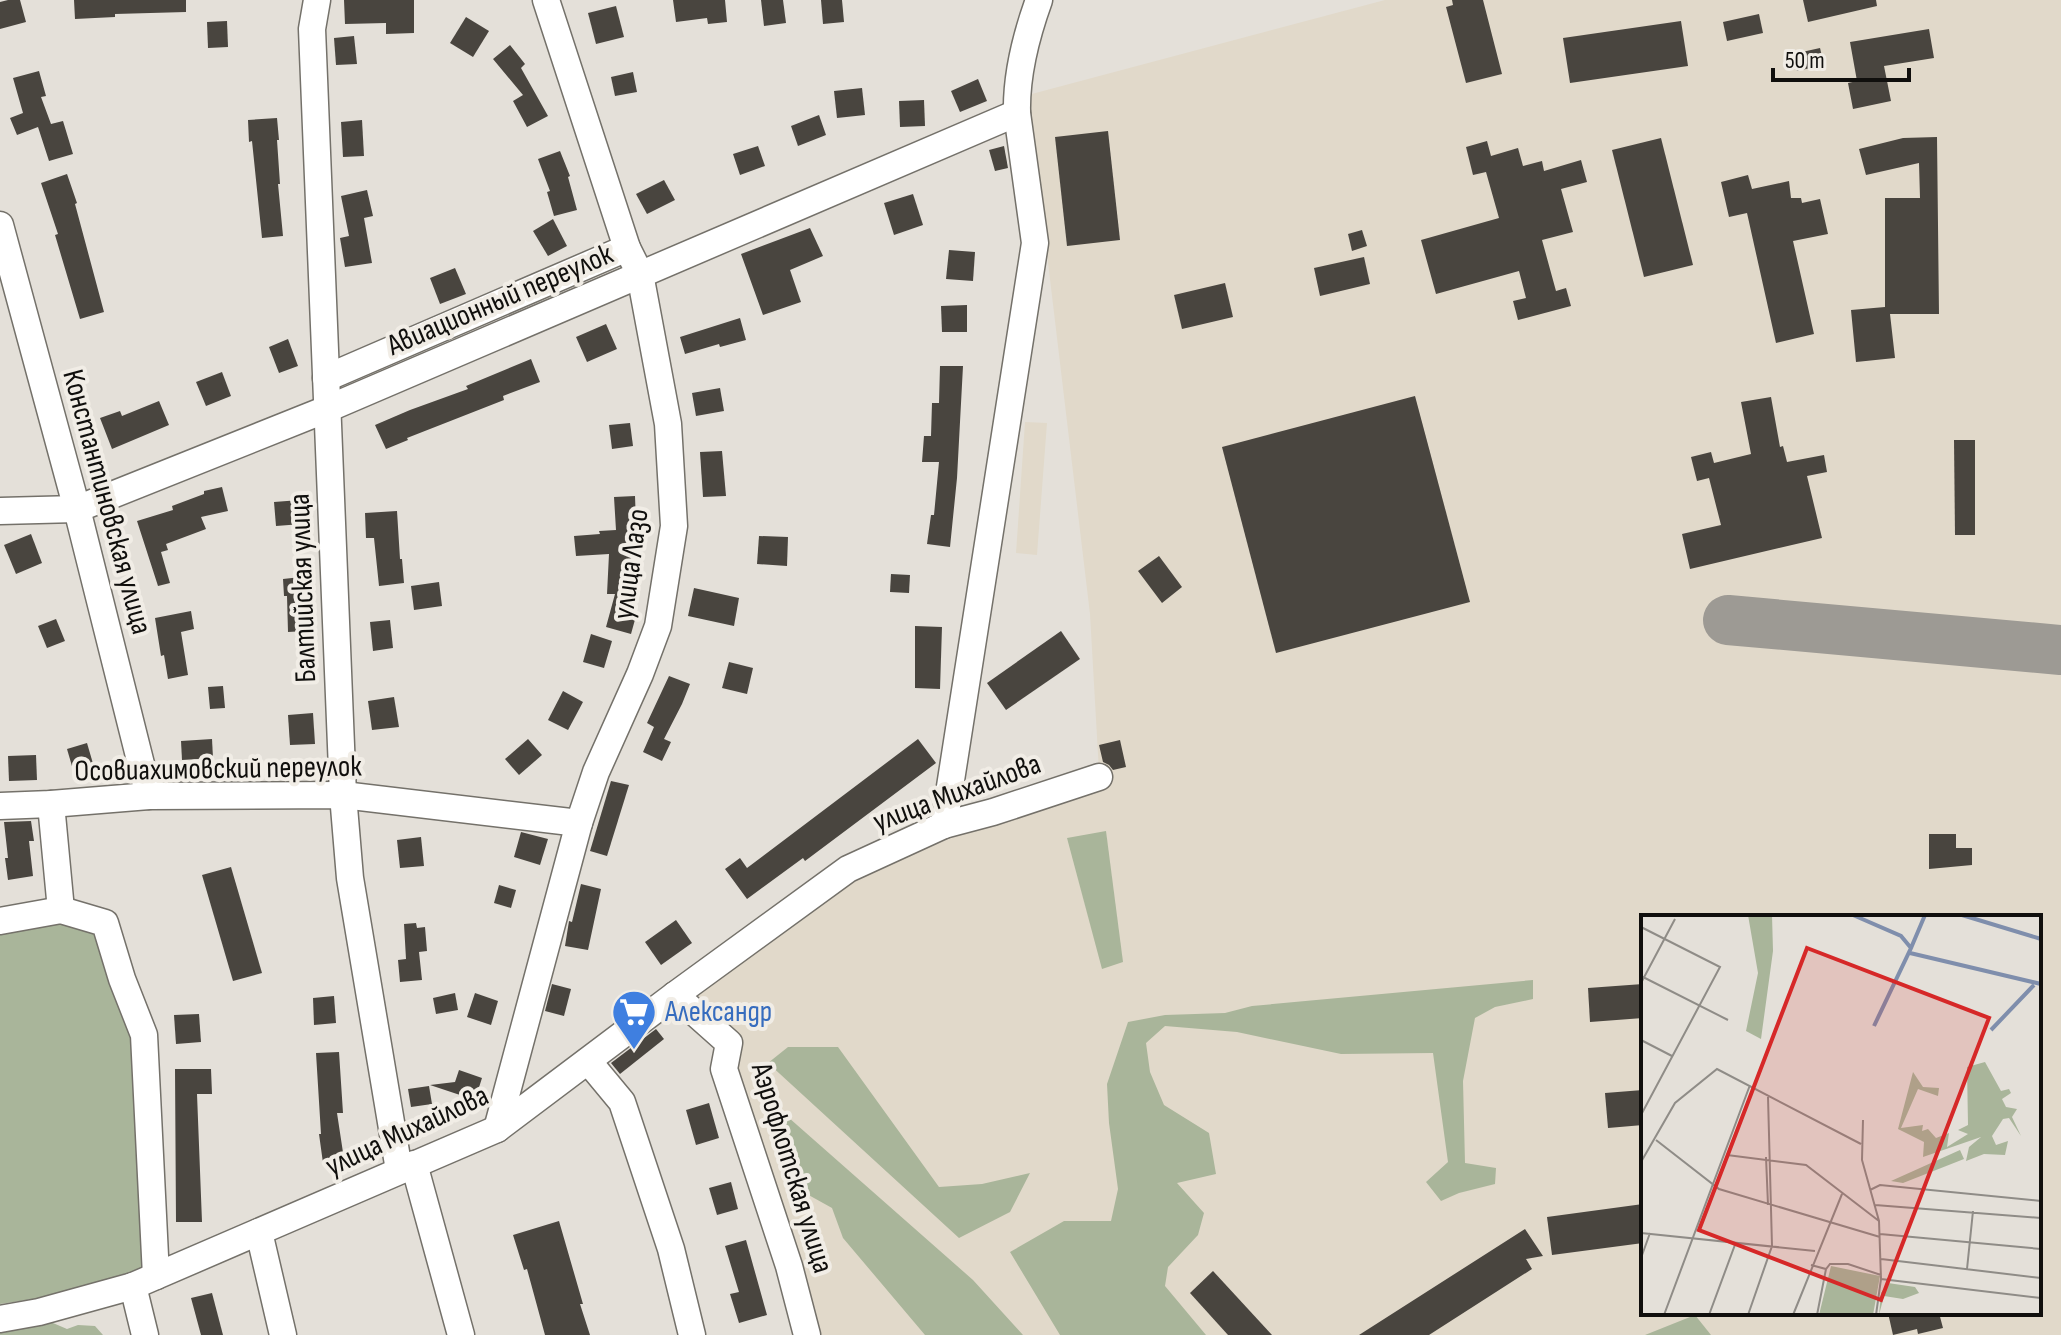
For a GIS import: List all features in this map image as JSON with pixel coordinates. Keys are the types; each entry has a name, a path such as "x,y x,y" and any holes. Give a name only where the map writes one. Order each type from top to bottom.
{"street":[{"name":"Балтийская улица","path":"317,0 312,29 343,795 350,878 407,1167 461,1335"},
{"name":"улица Лазо","path":"497,1129 579,823 596,772 658,626 674,526 668,424 640,274 627,248 546,0"},
{"path":"944,825 1035,243 1017,113 1017,92 1028,31 1039,0"},
{"name":"Авиационный переулок","path":"0,511 77,509 327,409 1017,113"},
{"name":"Константиновская улица","path":"0,225 6,267 77,509 149,796"},
{"name":"Авиационный переулок","path":"326,378 627,248"},
{"name":"улица Михайлова","path":"0,1319 39,1312 144,1281 497,1129 848,869 944,825 1099,777"},
{"name":"Осовиахимовский переулок","path":"0,806 149,796 343,795 579,823"},
{"path":"51,804 61,910"},
{"path":"0,921 61,910 105,923 144,1035 145,1335"},
{"name":"Аэрофлотская улица","path":"675,995 729,1043 724,1069 789,1266 807,1335"},
{"path":"588,1061 622,1102 671,1249 692,1335"},
{"path":"259,1232 283,1335"}],"shaded area":[{"path":"1385,0 2061,0 2061,1335 813,1335 734,1076 733,1039 696,993 851,878 951,838 1100,789 1090,614 1028,95"},
{"path":"1025,422 1047,423 1037,555 1016,553"}],"green space":[{"path":"1106,831 1123,962 1102,969 1067,838"},
{"path":"63,921 95,930 134,1039 147,1267 47,1297 0,1304 0,933"},
{"path":"1533,980 1533,999 1495,1007 1475,1018 1463,1081 1465,1163 1496,1168 1495,1184 1441,1201 1426,1182 1448,1162 1433,1053 1341,1054 1237,1032 1165,1026 1146,1043 1150,1072 1164,1105 1209,1133 1216,1174 1177,1183 1204,1213 1198,1235 1168,1267 1165,1286 1206,1335 1060,1335 1010,1252 1064,1221 1111,1221 1118,1189 1107,1084 1128,1022 1165,1015 1225,1013 1252,1006"},
{"path":"788,1047 838,1047 939,1187 982,1184 1030,1173 1010,1212 959,1238 768,1063"},
{"path":"780,1110 973,1280 1023,1335 925,1335 843,1238 832,1208 796,1188"},
{"path":"1695,1315 1711,1335 1645,1335"},
{"path":"46,1320 67,1329 78,1325 95,1326 103,1335 0,1335 0,1325"}],"building":[{"path":"20,0 26,22 0,29 0,2"},
{"path":"74,0 186,0 186,12 115,14 115,17 75,19"},
{"path":"344,0 414,0 414,33 386,34 386,23 345,24"},
{"path":"673,0 725,0 727,22 708,24 707,18 676,22"},
{"path":"761,0 783,0 786,23 764,26"},
{"path":"821,0 842,0 844,22 823,24"},
{"path":"1452,0 1483,0 1502,74 1466,83 1446,7 1453,5"},
{"path":"1803,0 1876,0 1877,6 1808,22"},
{"path":"616,6 624,37 596,44 588,13"},
{"path":"1759,14 1763,33 1727,41 1723,22"},
{"path":"466,17 489,31 473,57 450,43"},
{"path":"227,21 228,47 208,48 207,22"},
{"path":"1681,21 1688,66 1570,83 1563,38"},
{"path":"1929,29 1934,58 1884,66 1891,101 1853,109 1848,83 1857,81 1850,42"},
{"path":"354,36 357,64 336,65 334,38"},
{"path":"510,45 525,64 521,68 548,116 527,127 513,101 523,95 493,59"},
{"path":"1820,48 1824,65 1797,71 1793,54"},
{"path":"39,71 46,96 41,97 51,124 63,121 73,154 49,161 38,127 17,135 10,118 23,113 13,78"},
{"path":"633,72 637,92 615,96 611,77"},
{"path":"978,79 987,101 960,112 951,91"},
{"path":"862,88 865,115 837,118 834,91"},
{"path":"924,100 925,126 900,127 899,101"},
{"path":"819,115 826,135 798,146 791,126"},
{"path":"277,118 283,236 262,238 248,120"},
{"path":"362,120 364,156 343,157 341,122"},
{"path":"1108,131 1120,240 1067,246 1055,137"},
{"path":"1937,137 1939,314 1890,314 1895,358 1856,362 1851,310 1885,307 1885,198 1920,198 1919,163 1866,175 1859,149 1903,138"},
{"path":"1661,138 1693,265 1644,277 1612,150"},
{"path":"1487,141 1491,156 1518,148 1523,166 1542,161 1544,171 1581,160 1587,182 1561,189 1573,232 1542,240 1556,291 1566,288 1571,306 1518,320 1513,301 1526,298 1519,271 1436,294 1421,240 1499,218 1486,172 1473,175 1466,147"},
{"path":"758,146 765,166 740,175 733,154"},
{"path":"1004,146 1008,168 995,171 989,150"},
{"path":"560,151 570,176 577,210 554,216 547,192 550,191 538,159"},
{"path":"67,174 104,312 80,319 41,183"},
{"path":"1748,175 1752,189 1789,181 1791,198 1801,198 1802,203 1820,199 1828,234 1793,241 1814,334 1776,343 1747,213 1729,217 1721,182"},
{"path":"664,180 675,200 647,214 636,194"},
{"path":"367,190 373,216 364,218 372,263 345,267 340,238 349,236 341,196"},
{"path":"913,194 923,225 894,235 884,203"},
{"path":"553,219 567,246 548,256 533,231"},
{"path":"810,228 823,256 790,270 801,302 763,315 741,254"},
{"path":"1362,230 1367,246 1352,251 1348,234"},
{"path":"949,250 975,252 973,281 946,279"},
{"path":"1364,257 1370,284 1320,296 1314,268"},
{"path":"455,268 466,294 440,304 430,278"},
{"path":"1225,283 1233,317 1182,329 1174,295"},
{"path":"967,305 967,332 942,332 941,306"},
{"path":"740,318 746,340 685,354 680,337"},
{"path":"606,324 617,349 587,362 576,337"},
{"path":"288,339 298,366 279,373 269,347"},
{"path":"531,359 540,382 386,449 375,425 468,389 466,386"},
{"path":"940,366 963,366 950,547 927,544 931,515 934,515 939,462 922,462 924,436 931,436 932,403 939,403"},
{"path":"222,372 231,396 206,406 196,382"},
{"path":"720,388 724,411 696,416 692,393"},
{"path":"1415,396 1470,602 1276,653 1222,447"},
{"path":"1771,397 1780,447 1783,446 1787,462 1824,455 1827,472 1807,476 1822,538 1690,569 1682,534 1721,525 1709,478 1697,481 1691,457 1711,452 1714,463 1751,454 1741,402"},
{"path":"159,401 169,425 112,449 100,418 120,411 122,416"},
{"path":"630,423 633,446 612,449 609,425"},
{"path":"1954,440 1975,440 1975,535 1955,535"},
{"path":"722,451 726,496 703,497 700,452"},
{"path":"222,487 228,511 201,517 206,529 166,544 168,550 161,552 170,583 158,586 137,521 173,510 172,506 204,494 204,491"},
{"path":"635,496 637,552 631,553 627,613 636,616 631,634 606,627 615,594 607,594 609,554 576,556 574,536 616,530 614,497"},
{"path":"300,500 302,524 276,526 274,502"},
{"path":"397,511 404,583 379,586 374,538 366,538 365,513"},
{"path":"31,534 42,563 16,574 4,545"},
{"path":"759,536 788,537 787,566 757,564"},
{"path":"1159,556 1182,587 1162,603 1138,571"},
{"path":"891,574 910,575 909,593 890,592"},
{"path":"301,577 305,631 288,632 283,579"},
{"path":"439,582 442,606 414,610 411,586"},
{"path":"694,588 739,598 734,626 688,616"},
{"path":"191,611 194,629 181,632 188,675 168,679 155,618"},
{"path":"56,619 65,641 47,648 38,626"},
{"path":"390,620 393,648 373,651 370,622"},
{"path":"915,626 942,627 940,689 915,688"},
{"path":"1061,631 1080,659 1006,710 987,683"},
{"path":"591,634 612,641 604,668 583,662"},
{"path":"729,662 753,668 747,694 722,688"},
{"path":"669,676 690,684 664,739 671,742 662,761 643,752 654,727 647,723"},
{"path":"223,686 225,708 210,709 208,687"},
{"path":"563,691 583,702 568,730 548,720"},
{"path":"394,697 399,727 372,730 368,701"},
{"path":"313,713 315,744 290,745 288,715"},
{"path":"212,739 213,758 182,760 181,741"},
{"path":"528,739 542,755 519,775 505,759"},
{"path":"918,739 936,763 805,861 803,858 747,899 725,869 740,858 747,868"},
{"path":"1120,740 1126,767 1113,770 1103,762 1099,745"},
{"path":"87,743 94,767 74,773 67,749"},
{"path":"36,755 37,780 9,781 8,756"},
{"path":"611,781 629,785 607,856 590,851"},
{"path":"31,821 34,841 29,841 33,876 8,880 4,822"},
{"path":"521,832 548,839 540,865 514,857"},
{"path":"1929,834 1956,834 1956,848 1972,848 1972,865 1929,869"},
{"path":"421,837 424,866 400,868 397,840"},
{"path":"231,867 262,973 233,981 202,875"},
{"path":"581,884 601,889 588,950 565,946"},
{"path":"499,885 516,890 511,908 494,903"},
{"path":"676,920 692,943 661,965 645,942"},
{"path":"416,923 417,928 425,927 427,951 419,952 422,980 400,982 398,960 406,959 404,924"},
{"path":"552,984 571,989 564,1016 545,1011"},
{"path":"1641,984 1641,1018 1590,1022 1588,988"},
{"path":"455,993 458,1010 436,1014 433,998"},
{"path":"475,993 498,1001 491,1025 467,1017"},
{"path":"334,996 336,1023 314,1025 313,998"},
{"path":"199,1014 201,1042 176,1044 174,1015"},
{"name":"Александр","path":"656,1029 664,1039 620,1074 611,1063"},
{"path":"339,1052 343,1113 337,1113 344,1159 323,1163 316,1053"},
{"path":"175,1069 211,1069 212,1094 197,1094 202,1222 176,1222"},
{"path":"459,1070 482,1078 475,1100 430,1085 455,1082"},
{"path":"429,1086 432,1104 411,1107 408,1089"},
{"path":"1641,1090 1641,1125 1608,1128 1605,1093"},
{"path":"709,1103 719,1138 696,1145 686,1110"},
{"path":"731,1182 738,1209 717,1215 709,1188"},
{"path":"1641,1204 1641,1243 1552,1255 1547,1217"},
{"path":"559,1221 590,1335 545,1335 527,1269 524,1270 513,1235"},
{"path":"1525,1229 1543,1256 1526,1259 1532,1269 1429,1335 1359,1335"},
{"path":"746,1240 767,1315 739,1323 730,1294 739,1292 725,1246"},
{"path":"1213,1271 1272,1335 1228,1335 1190,1293"},
{"path":"212,1293 223,1335 201,1335 191,1298"},
{"path":"1888,1315 1940,1315 1943,1328 1918,1334 1917,1329 1893,1335"}],"taxiway":[{"path":"1728,620 2061,650"}],"place":[{"name":"Александр","path":"634,1051"}]}
